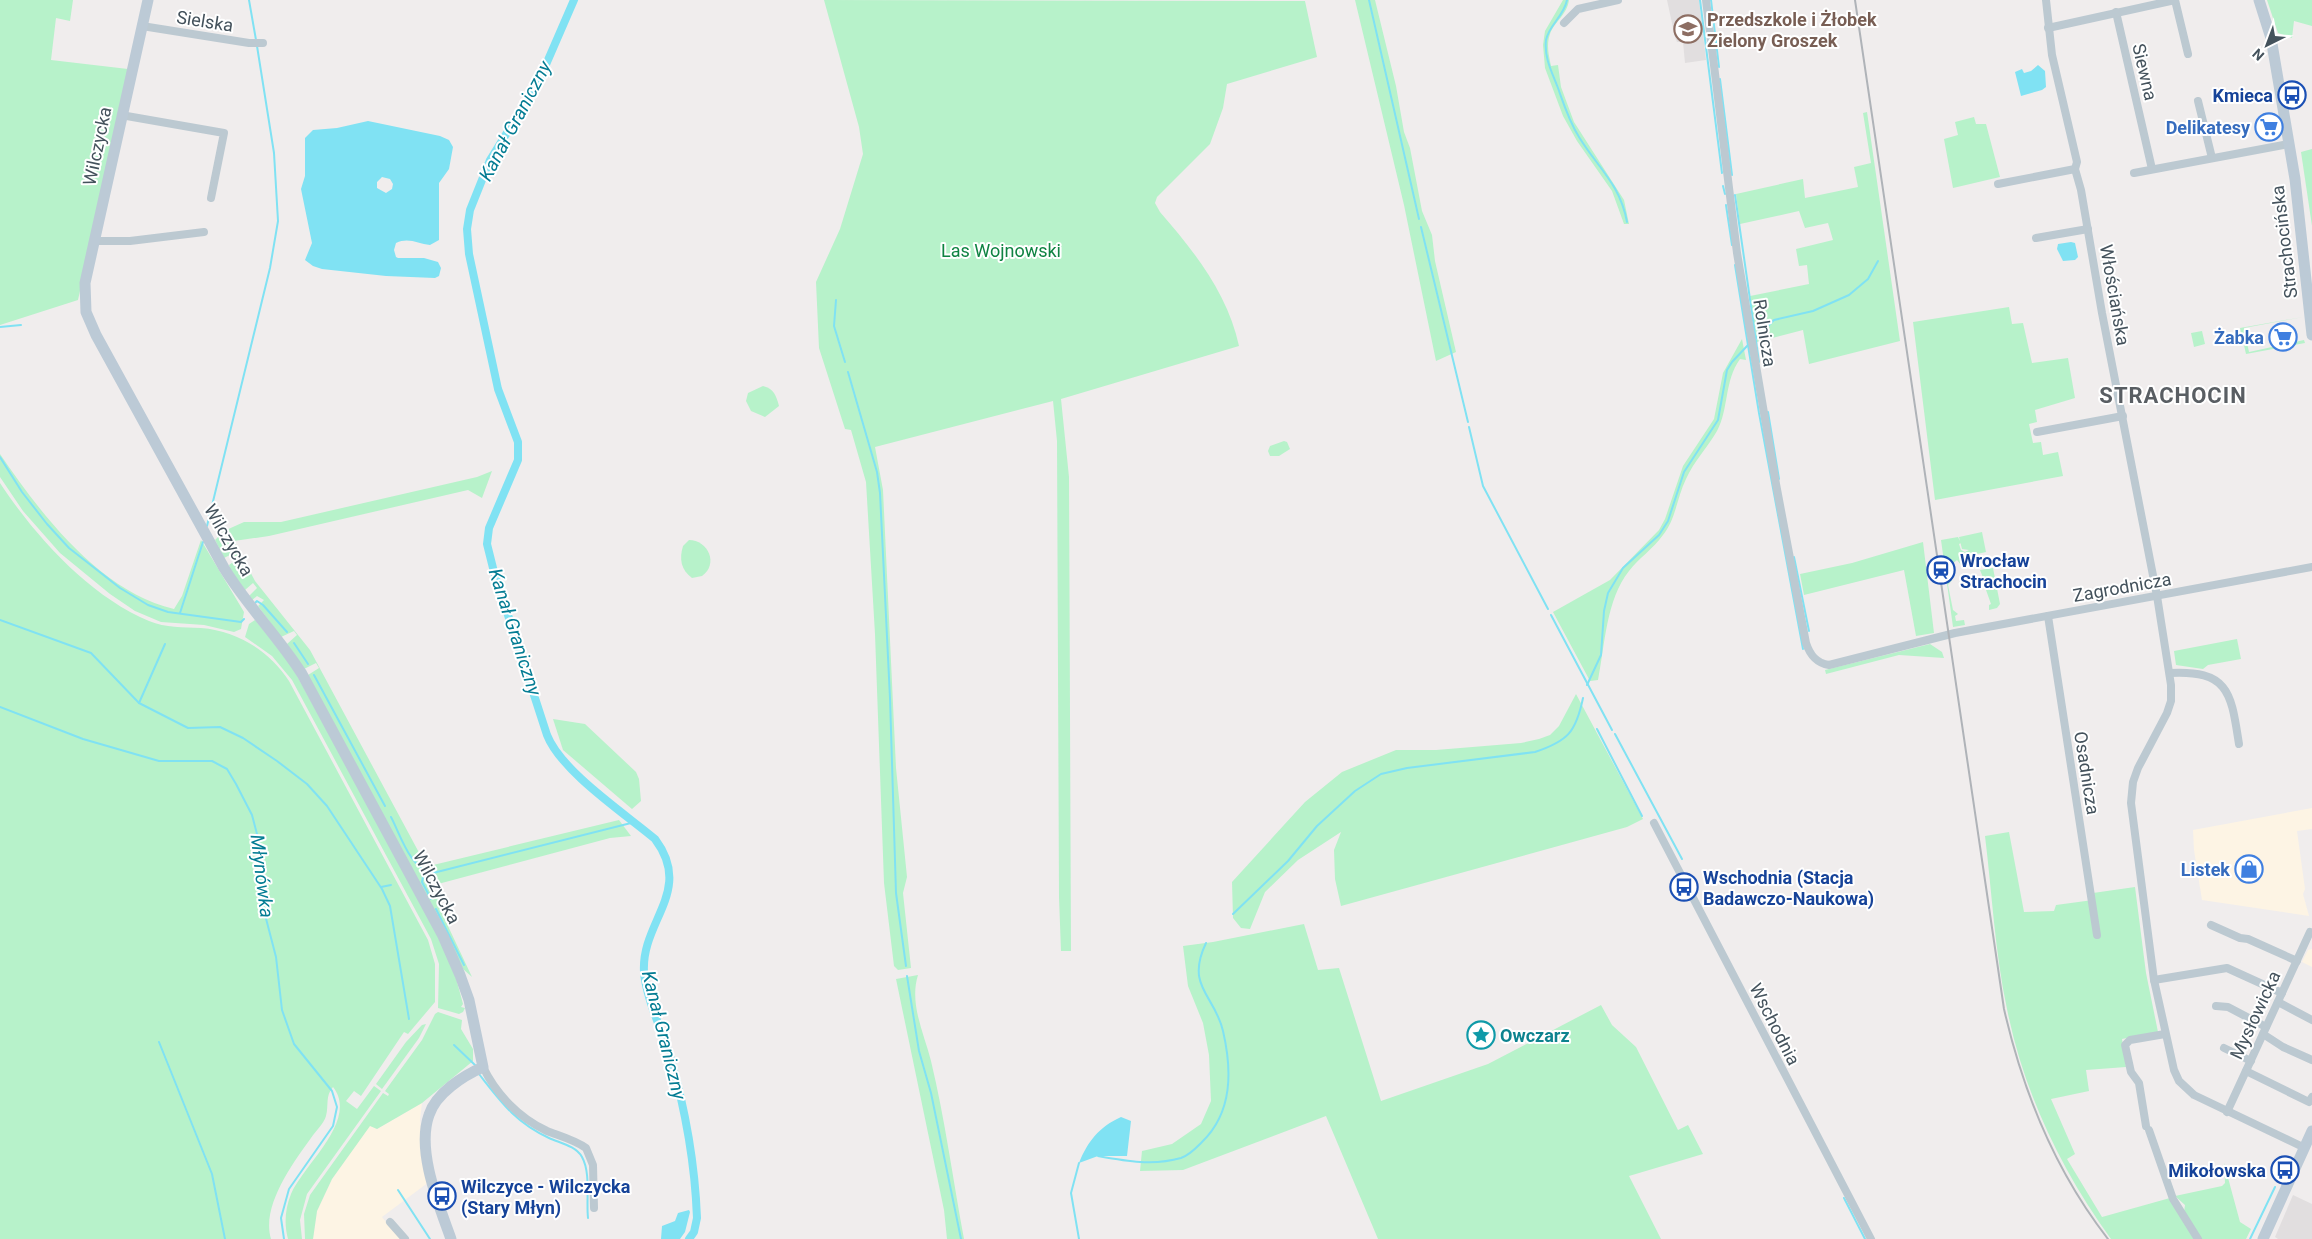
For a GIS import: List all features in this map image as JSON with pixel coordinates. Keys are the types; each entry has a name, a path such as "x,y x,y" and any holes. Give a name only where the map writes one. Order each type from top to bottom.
{"street":[{"name":"Wilczycka","path":"148,0 94,241 84,294 86,312 96,335 231,580 247,604 282,644 302,674 436,922 462,980 472,1016 482,1067 502,1097 521,1115 546,1130 586,1148 593,1165 594,1208"},
{"path":"1564,23 1578,9 1618,0"},
{"name":"Rolnicza","path":"1706,0 1729,193 1755,366 1806,643 1813,658 1821,664"},
{"name":"Włościańska","path":"2046,0 2048,28 2061,97 2077,162 2075,169 2157,596"},
{"path":"2048,28 2175,0 2188,54"},
{"name":"Strachocińska","path":"2259,0 2272,38 2289,144 2304,245 2312,335"},
{"name":"Siewna","path":"2116,12 2152,169"},
{"name":"Sielska","path":"142,26 249,44 263,43"},
{"path":"2198,101 2212,158"},
{"path":"121,115 224,133 211,198"},
{"path":"2134,173 2289,144"},
{"path":"1998,184 2075,169"},
{"path":"2036,238 2088,229"},
{"path":"94,241 140,241 204,232"},
{"path":"2037,432 2123,416"},
{"name":"Zagrodnicza","path":"1821,664 1829,665 1946,634 2312,568"},
{"path":"2157,596 2170,674 2171,701 2138,768 2131,793 2154,980 2174,1070 2179,1081 2200,1099 2305,1148"},
{"name":"Osadnicza","path":"2048,616 2097,935"},
{"path":"2170,674 2206,676 2224,687 2233,705 2239,744"},
{"name":"Wschodnia","path":"1654,823 1871,1239"},
{"path":"2211,925 2240,938 2248,938 2297,961"},
{"name":"Mysłowicka","path":"2227,1112 2310,932"},
{"path":"2154,980 2227,968 2282,993"},
{"path":"2278,1002 2312,1020"},
{"path":"2216,1006 2228,1007 2264,1031 2283,1047 2312,1060"},
{"path":"2165,1034 2130,1040 2125,1045 2131,1072 2139,1083 2148,1128 2173,1199 2198,1239"},
{"path":"2224,1048 2251,1061"},
{"path":"451,1239 427,1162 426,1128 428,1115 441,1095 482,1067"},
{"path":"2246,1071 2309,1102 2312,1097"},
{"path":"2263,1239 2312,1132"},
{"path":"390,1222 405,1239"}],"shaded area":[{"name":"Przedszkole i Żłobek Zielony Groszek","path":"1667,0 1699,0 1706,60 1685,63 1683,42 1677,42 1675,37"},
{"name":"Listek","path":"2312,808 2312,829 2297,831 2305,889 2303,894 2309,916 2202,900 2194,850 2193,830"},
{"path":"2312,949 2312,967 2302,962 2308,950"},
{"path":"422,1103 420,1120 425,1166 429,1182 382,1217 400,1239 313,1239 317,1211 332,1179 370,1125 377,1129"},
{"path":"2293,1195 2312,1204 2312,1239 2278,1239 2275,1237"}],"green space":[{"path":"0,0 73,0 70,21 56,18 51,60 128,69 78,300 0,325"},
{"name":"Las Wojnowski","path":"824,0 1305,1 1317,57 1227,84 1223,108 1210,144 1157,197 1155,203 1197,258 1218,291 1234,327 1239,346 1061,399 1069,477 1071,951 1061,951 1059,897 1057,441 1053,401 875,447 883,490 896,768 907,877 903,893 911,968 898,970 894,966 884,883 875,634 866,482 851,430 845,429 819,348 816,282 840,229 863,154 859,127"},
{"path":"1355,0 1375,0 1396,86 1404,132 1410,148 1422,211 1432,235 1435,261 1456,352 1436,361 1404,205"},
{"path":"1563,0 1569,0 1568,5 1552,30 1548,42 1551,66 1558,65 1561,87 1574,122 1624,200 1629,224 1624,224 1612,191 1577,141 1563,116 1545,68 1543,45 1545,31"},
{"path":"2267,0 2312,0 2312,26 2294,21 2292,38 2278,33"},
{"path":"1867,112 1900,341 1809,364 1803,330 1757,342 1750,296 1809,284 1807,265 1799,266 1796,249 1833,240 1828,223 1805,228 1799,211 1740,224 1736,194 1803,179 1805,198 1858,187 1854,167 1871,163 1863,113"},
{"path":"1974,117 1976,124 1986,124 2000,177 1953,188 1944,139 1958,135 1955,122"},
{"path":"2312,149 2312,226 2301,152"},
{"path":"2009,307 2012,324 2023,323 2032,363 2068,358 2075,398 2035,410 2037,422 2029,424 2033,443 2041,442 2043,455 2058,452 2063,476 1935,500 1913,322"},
{"path":"2303,317 2244,328 2249,352 2304,340 2305,343 2246,354 2240,328"},
{"path":"2202,331 2205,344 2194,347 2191,333"},
{"path":"1742,339 1746,360 1740,359 1731,376 1721,422 1717,431 1689,472 1667,529 1655,545 1633,566 1621,583 1615,595 1607,623 1598,680 1590,681 1553,612 1610,580 1659,530 1665,519 1683,466 1714,419 1723,373"},
{"path":"763,386 774,393 779,406 765,417 751,411 746,401 748,393"},
{"path":"1284,441 1287,442 1290,449 1279,456 1270,456 1268,451 1270,446"},
{"path":"0,454 34,501 74,547 121,586 147,600 174,609 182,596 201,540 244,612 241,629 234,632 204,625 161,622 135,611 110,594 60,553 23,511 0,477"},
{"path":"492,471 482,498 468,490 269,536 234,541 255,581 310,650 423,860 429,866 619,820 631,836 610,838 438,884 431,876 425,879 433,898 437,897 441,905 439,907 472,977 463,969 308,675 319,668 316,663 304,669 287,644 297,635 294,631 281,637 258,606 264,600 257,596 251,601 249,596 257,588 253,583 245,590 230,570 229,565 236,560 232,554 224,558 215,540 224,531 244,522 281,522 477,477"},
{"path":"0,483 30,523 65,563 105,596 127,610 155,623 228,633 251,644 272,660 289,681 428,940 435,964 435,1002 408,1034 404,1032 361,1096 354,1091 346,1101 357,1109 374,1086 381,1091 307,1194 300,1220 302,1239 288,1239 286,1228 287,1205 298,1182 327,1142 335,1127 339,1113 339,1100 333,1087 328,1097 325,1119 280,1186 270,1213 271,1239 0,1239"},
{"path":"1982,532 1986,552 1975,556 1973,552 1969,557 1969,563 1961,565 1957,560 1950,566 1953,572 1948,570 1947,575 1952,576 1952,580 1948,585 1953,610 1958,614 1955,616 1956,621 1964,620 1965,625 1953,627 1941,540 1958,537 1960,541 1959,537","holes":["1961,543 1962,549 1969,550 1965,552 1961,550 1959,544"]},
{"path":"689,540 701,544 709,554 710,565 702,576 692,578 683,568 681,560 683,546"},
{"path":"1923,542 1934,633 1916,636 1904,570 1804,595 1800,574 1852,563"},
{"path":"1993,568 2000,604 1997,608 1989,610 1989,605 1991,604 1986,590 1989,589 1987,580 1984,580 1980,570"},
{"path":"255,620 289,661 421,902 453,967 463,1004 461,1007 465,1008 463,1012 459,1014 438,1008 439,964 431,939 292,680 272,656 245,637 249,624"},
{"path":"2237,639 2241,659 2208,665 2203,669 2176,665 2174,651"},
{"path":"1930,644 1942,652 1944,658 1899,655 1826,674 1825,670"},
{"path":"1576,694 1643,819 1627,827 1341,906 1335,879 1334,850 1341,832 1298,860 1265,892 1250,929 1241,928 1233,918 1232,882 1305,802 1342,772 1396,750 1436,750 1521,743 1539,739 1550,735 1559,726"},
{"path":"553,719 585,724 636,772 639,779 641,801 632,809 563,750"},
{"path":"2009,832 2024,912 2054,911 2056,905 2093,900 2093,893 2135,887 2146,973 2158,1032 2122,1039 2126,1067 2086,1070 2089,1091 2051,1099 2075,1154 2067,1159 2102,1217 2170,1198 2194,1239 2111,1239 2076,1186 2047,1130 2023,1071 2014,1040 2003,988 1997,945 1985,836"},
{"path":"1304,924 1318,970 1339,968 1381,1101 1488,1064 1601,1005 1612,1025 1636,1047 1678,1130 1688,1125 1703,1154 1629,1176 1661,1239 1378,1239 1326,1116 1183,1170 1140,1171 1142,1151 1172,1144 1201,1124 1211,1101 1209,1055 1203,1023 1188,986 1183,946"},
{"path":"918,975 915,997 916,1008 936,1083 964,1239 947,1239 944,1210 896,979"},
{"path":"438,1012 462,1020 461,1029 473,1049 473,1061 422,1103 377,1129 370,1126 332,1179 317,1211 313,1239 305,1239 304,1214 310,1195 383,1093 388,1096 389,1094 385,1091 422,1040 435,1014"},
{"path":"426,1024 419,1038 382,1089 376,1084 406,1042 422,1025"},
{"path":"2224,1163 2240,1222 2251,1229 2246,1239 2201,1239 2184,1212 2185,1205 2175,1196 2222,1186 2225,1183"}],"water":[{"path":"2038,65 2045,71 2046,87 2021,96 2015,72 2022,69 2024,73 2031,71"},
{"path":"368,121 440,136 449,140 453,147 449,169 439,183 439,240 430,245 401,241 396,243 394,250 398,258 424,258 438,262 441,268 439,276 435,278 386,276 322,269 313,266 305,260 312,243 301,189 305,176 305,138 313,130 337,128","holes":["382,177 390,179 393,184 392,189 386,193 377,188 377,182"]},
{"path":"2075,243 2078,257 2075,260 2063,261 2057,249 2058,244"},
{"path":"1121,1117 1131,1121 1127,1156 1098,1156 1079,1163 1090,1141 1100,1130"},
{"path":"689,1210 685,1232 680,1239 661,1239 662,1226 675,1221 678,1213"}],"waterway":[{"path":"249,0 256,40"},
{"name":"Kanał Graniczny","path":"574,0 538,83 490,160 470,210 467,229 469,254 498,389 518,442 518,460 489,528 487,544 494,572 547,735 554,749 579,777 655,839 666,858 669,875 668,890 645,954 644,972 651,1003 670,1056 685,1116 694,1178 697,1218 694,1232 689,1239"},
{"path":"1369,0 1419,219"},
{"path":"1567,0 1563,11 1550,30 1546,40 1547,59 1572,125 1614,187 1624,209 1627,222"},
{"path":"1700,0 1722,173"},
{"path":"1711,0 1719,67"},
{"path":"207,526 270,268 278,221 274,153 257,46"},
{"path":"1720,79 1732,175"},
{"path":"1723,186 1725,194"},
{"path":"1735,195 1759,362"},
{"path":"1726,205 1732,245"},
{"path":"1421,227 1468,422"},
{"path":"1756,338 1774,320 1813,311 1849,295 1868,279 1878,261"},
{"path":"1735,265 1759,413 1803,649"},
{"path":"836,300 834,326 845,362"},
{"path":"0,327 21,325"},
{"path":"1587,685 1601,655 1604,611 1608,593 1623,568 1659,535 1668,521 1684,472 1718,420 1727,370 1748,345"},
{"path":"848,372 877,472 880,493 890,698 896,893 906,966"},
{"path":"1768,412 1779,479"},
{"path":"1469,427 1483,486 1548,609"},
{"path":"0,457 22,492 47,524 69,548 120,588 148,605 168,612 241,622 244,619"},
{"path":"180,613 203,542"},
{"path":"1794,557 1809,631"},
{"path":"255,603 257,601 263,605 287,632"},
{"path":"1551,615 1612,730"},
{"path":"0,620 91,653 139,703 188,728 220,727 243,738 307,784 327,806 382,889 390,906 409,1019"},
{"path":"294,643 308,664"},
{"path":"139,703 165,644"},
{"path":"314,675 385,806"},
{"path":"1233,914 1288,861 1317,826 1355,791 1381,774 1407,768 1535,752 1546,748 1569,734 1577,719 1583,698"},
{"name":"Młynówka","path":"0,707 83,739 159,761 212,761 227,769 236,784 252,815 263,857 263,907 276,957 282,1010 294,1044 332,1091 337,1107 333,1126 289,1189 281,1218 284,1239"},
{"path":"1597,729 1642,816"},
{"path":"1615,734 1682,859"},
{"path":"391,817 412,859 425,870 433,873 635,822"},
{"path":"424,872 422,882 431,899"},
{"path":"381,887 391,885"},
{"path":"436,909 464,965"},
{"path":"1098,1156 1150,1162 1181,1158 1202,1142 1220,1117 1228,1090 1228,1061 1219,1019 1200,981 1200,958 1206,943"},
{"path":"907,976 919,1051 931,1093 961,1239"},
{"path":"159,1042 212,1174 225,1239"},
{"path":"454,1045 475,1065"},
{"path":"479,1074 518,1118 537,1132 572,1147 579,1153 585,1163 588,1187 588,1218"},
{"path":"1079,1163 1071,1193 1079,1239"},
{"path":"2250,1239 2275,1187"},
{"name":"Młynówka","path":"398,1190 430,1239"},
{"path":"1844,1198 1865,1239"}],"railway":[{"path":"1855,0 2004,1009 2021,1070 2043,1130 2072,1186 2108,1239"}],"place":[{"name":"Przedszkole i Żłobek Zielony Groszek","path":"1688,29"},
{"name":"Kmieca","path":"2292,95"},
{"name":"Delikatesy","path":"2269,127"},
{"name":"Żabka","path":"2283,337"},
{"name":"Wrocław Strachocin","path":"1941,570"},
{"name":"Listek","path":"2249,869"},
{"name":"Wschodnia (Stacja Badawczo-Naukowa)","path":"1684,887"},
{"name":"Owczarz","path":"1481,1035"},
{"name":"Mikołowska","path":"2285,1170"},
{"name":"Wilczyce - Wilczycka (Stary Młyn)","path":"442,1196"}],"district":[{"name":"STRACHOCIN","path":"2173,395"}]}
